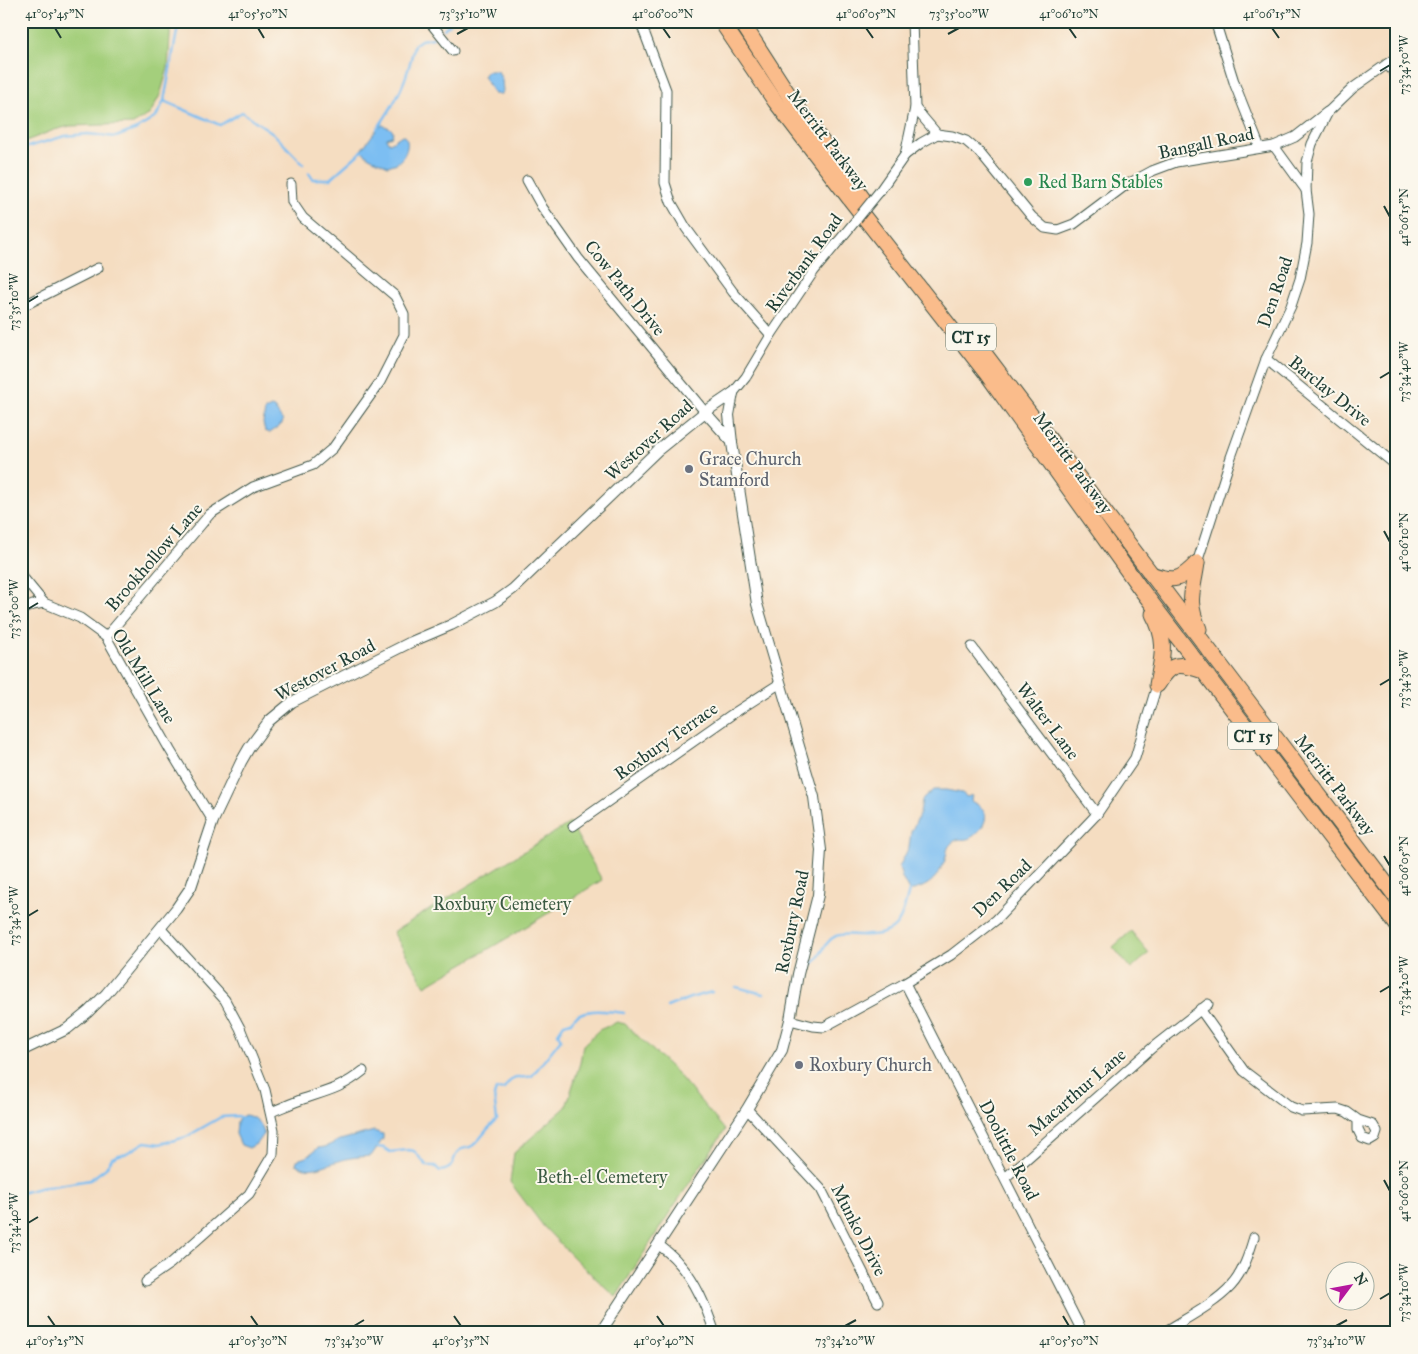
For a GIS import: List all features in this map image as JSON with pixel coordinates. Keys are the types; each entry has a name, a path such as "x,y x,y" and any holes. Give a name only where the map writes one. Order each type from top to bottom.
{"highway":[{"name":"Merritt Parkway","path":"721,21 781,108 987,374 1140,588 1397,925"},
{"name":"Merritt Parkway","path":"741,21 792,100 857,192 996,369 1397,898"},
{"path":"1151,574 1167,579 1177,579 1186,574 1197,563"},
{"path":"1197,563 1191,590 1191,602 1198,626 1208,649"},
{"path":"1140,588 1158,623 1163,639 1163,653 1157,685"},
{"path":"1157,685 1165,672 1173,666 1180,664 1203,670"}],"street":[{"path":"429,21 452,51"},
{"path":"640,21 666,90 665,183 671,202 681,222 733,292 771,335"},
{"name":"Riverbank Road","path":"905,155 916,108 912,21"},
{"path":"1215,21 1235,85 1260,148"},
{"name":"Den Road","path":"1197,563 1266,359 1300,279 1310,214 1306,190 1307,162 1312,144 1328,112 1353,88 1397,57"},
{"path":"1388,64 1397,76"},
{"path":"916,108 937,134"},
{"name":"Bangall Road","path":"937,134 952,136 966,141 979,152 1032,217 1045,228 1058,230 1074,224 1126,185 1152,171 1176,162 1274,146 1295,136 1328,112"},
{"name":"Riverbank Road","path":"733,393 746,377 771,335 814,271 879,192 905,155 937,134"},
{"name":"Bangall Road","path":"1274,146 1306,190"},
{"name":"Cow Path Drive","path":"527,180 542,207 578,258 705,412"},
{"name":"Brookhollow Lane","path":"106,637 210,514 253,487 313,464 332,448 380,382 404,335 404,314 395,296 303,218 292,202 291,184"},
{"path":"21,308 98,268"},
{"name":"Barclay Drive","path":"1266,359 1397,466"},
{"name":"Westover Road","path":"21,1051 67,1029 88,1012 106,994 161,929 191,887 213,822 249,748 269,721 292,702 495,602 520,582 658,450 705,412 733,393"},
{"name":"Roxbury Road","path":"600,1333 747,1109 782,1050 790,1020 798,974 818,895 821,850 814,797 757,604 732,443 729,415 733,393"},
{"path":"705,412 732,443"},
{"name":"Old Mill Lane","path":"21,575 44,603 80,618 106,637 213,822"},
{"path":"21,610 44,603"},
{"name":"Walter Lane","path":"972,647 1097,814"},
{"name":"Roxbury Terrace","path":"572,826 758,696 780,684"},
{"name":"Den Road","path":"790,1020 813,1026 824,1026 905,983 951,955 996,920 1097,814 1135,758 1157,685"},
{"path":"145,1281 171,1263 249,1194 273,1154 274,1130 265,1090 240,1028 225,1000 161,929"},
{"name":"Doolittle Road","path":"905,983 1083,1333"},
{"name":"Macarthur Lane","path":"1005,1178 1171,1032 1204,1006 1244,1071 1291,1106 1302,1111 1338,1109 1348,1112 1358,1120"},
{"path":"270,1112 334,1090 363,1071"},
{"name":"Munko Drive","path":"747,1109 821,1188 878,1302"},
{"path":"1163,1333 1222,1295 1232,1285 1246,1260 1254,1237"},
{"path":"659,1245 676,1260 688,1275 702,1299 715,1333"}],"green space":[{"path":"21,21 171,21 168,68 160,95 150,114 133,124 70,126 21,143"},
{"name":"Roxbury Cemetery","path":"570,823 602,880 425,986 393,932"},
{"path":"1131,931 1149,953 1131,969 1113,947"},
{"name":"Beth-el Cemetery","path":"617,1022 625,1024 676,1072 725,1130 616,1297 544,1227 510,1182 514,1153 566,1107 580,1063 583,1045 599,1030"}],"water":[{"path":"487,71 498,71 502,80 503,91 501,94 494,94 483,76"},
{"path":"382,125 393,131 392,136 386,138 388,142 390,143 402,135 407,141 407,149 400,161 388,166 369,157 361,150"},
{"path":"271,407 274,408 283,421 282,424 270,433 265,431 263,423 265,410"},
{"path":"933,790 962,793 967,797 972,795 971,801 983,809 986,816 985,820 979,831 973,836 957,840 949,846 942,867 932,881 922,887 909,891 899,867 909,847 911,832 920,813 922,800"},
{"path":"244,1115 257,1121 264,1133 256,1144 249,1148 241,1145 236,1134 237,1121"},
{"path":"374,1131 383,1134 383,1139 371,1156 355,1157 312,1168 301,1167 296,1164 297,1160 306,1157 318,1148"}],"waterway":[{"path":"21,149 65,136 88,134 116,137 137,129 156,117 164,101 179,21"},
{"path":"444,29 452,21"},
{"path":"377,129 401,89 414,45 421,40 433,38"},
{"path":"164,101 220,125 242,112 273,133 303,164"},
{"path":"309,173 313,179 330,179 363,150"},
{"path":"811,965 828,942 836,936 845,934 872,935 890,931 900,920 909,891"},
{"path":"736,987 764,994"},
{"path":"667,1007 712,992"},
{"path":"377,1147 384,1148 390,1152 414,1151 427,1166 435,1166 440,1171 449,1168 459,1150 475,1144 497,1120 494,1096 496,1090 504,1089 515,1077 532,1076 561,1039 558,1033 564,1024 587,1012 624,1013"},
{"path":"21,1193 90,1180 106,1168 112,1158 125,1154 145,1142 160,1144 186,1137 221,1117 238,1116 242,1118"}],"place":[{"name":"Red Barn Stables","path":"1028,182"},
{"name":"Grace Church Stamford","path":"689,469"},
{"name":"Roxbury Church","path":"799,1065"}]}
